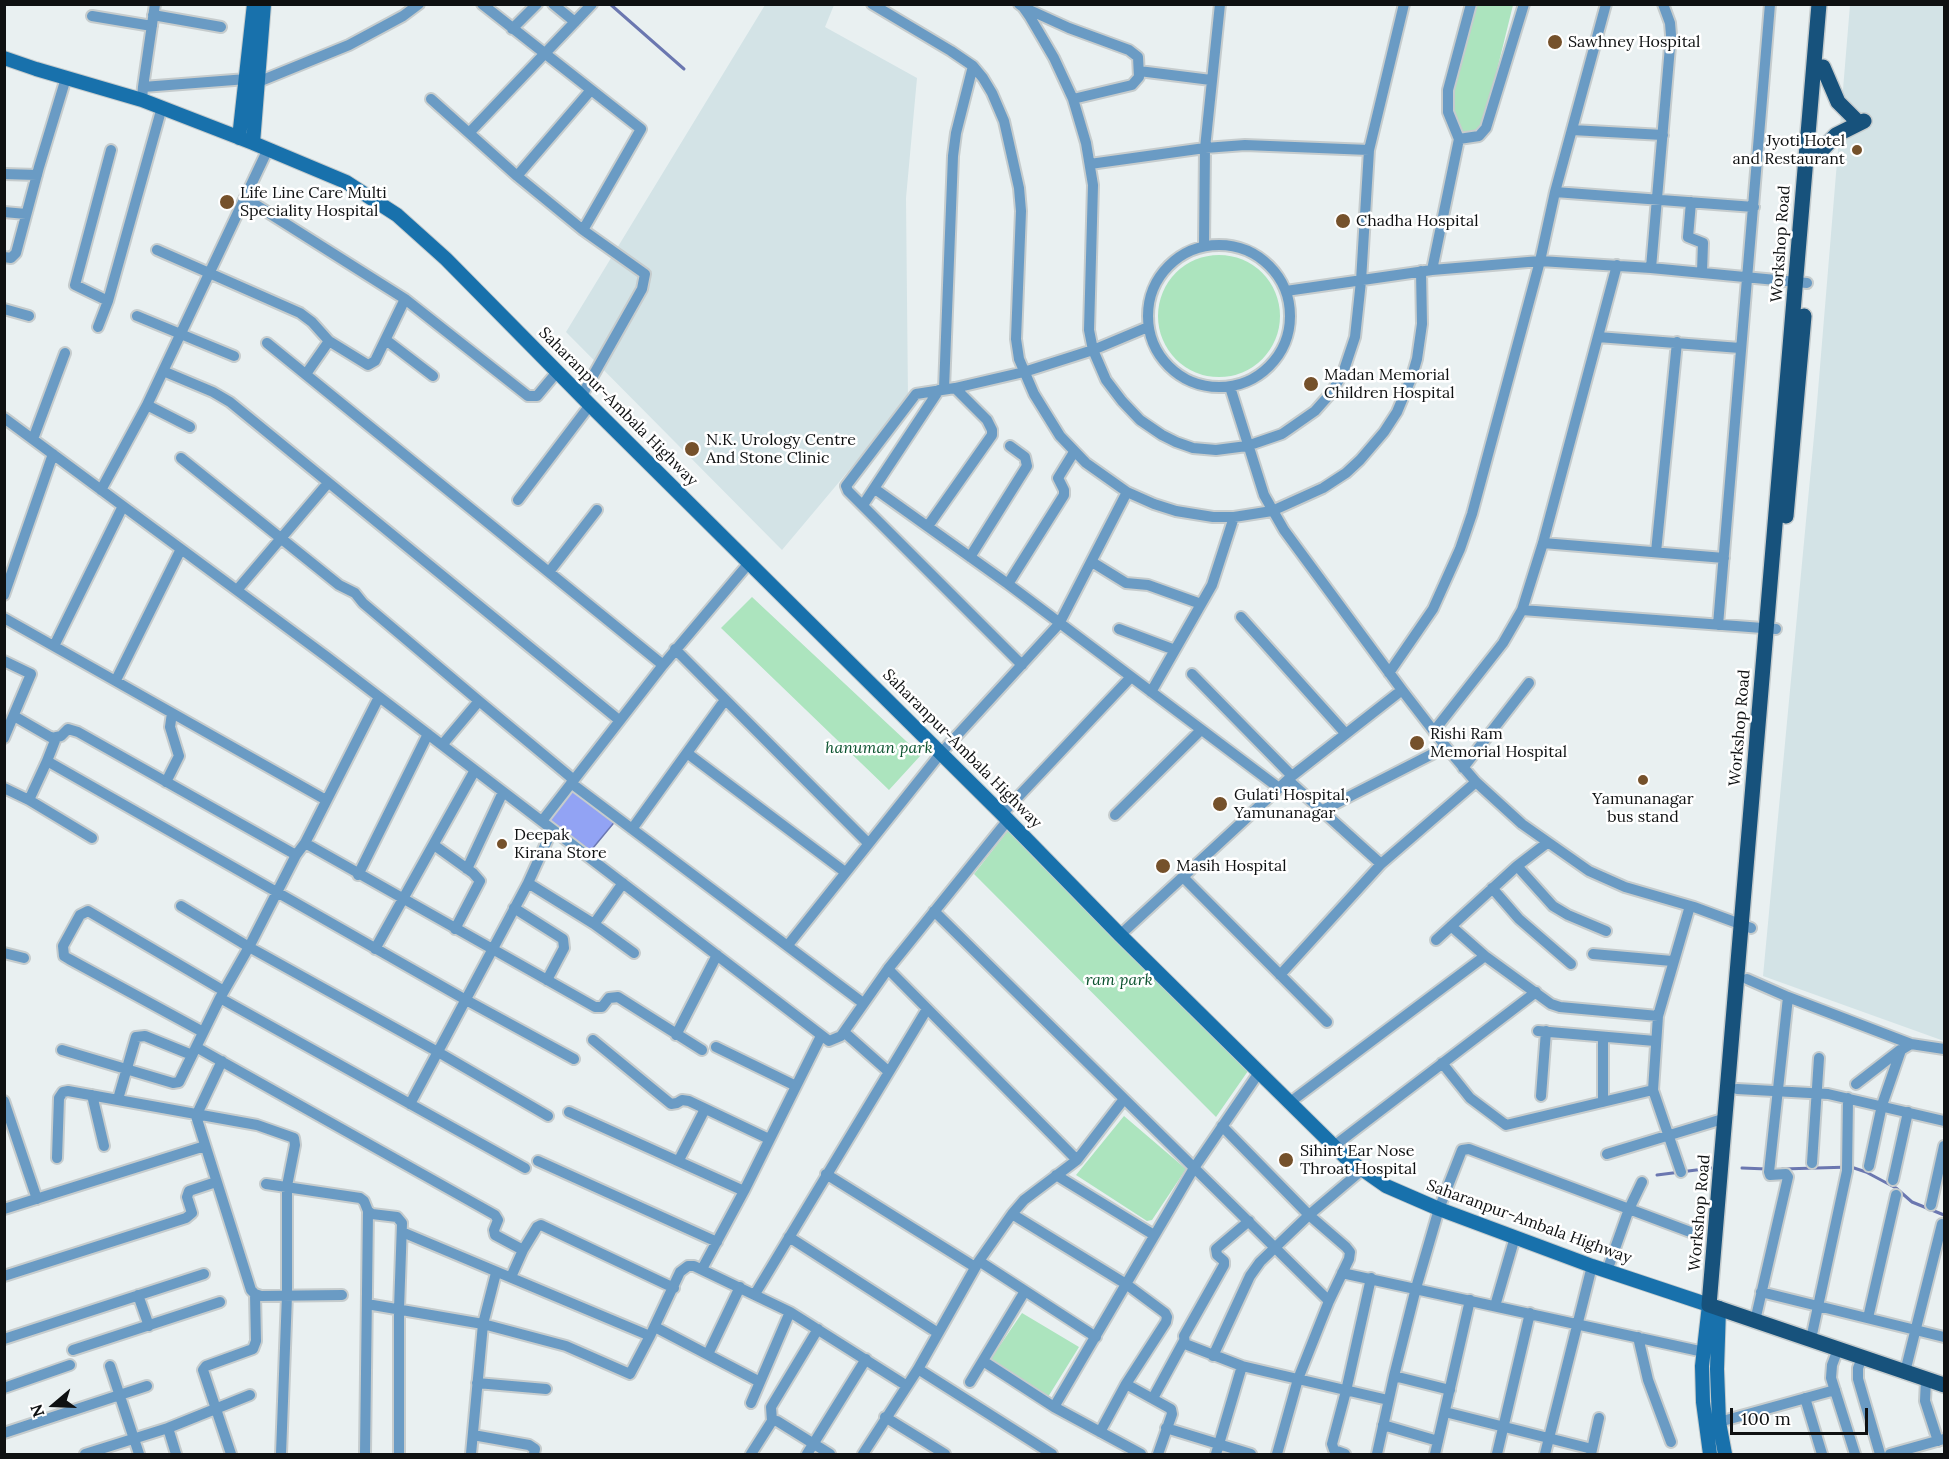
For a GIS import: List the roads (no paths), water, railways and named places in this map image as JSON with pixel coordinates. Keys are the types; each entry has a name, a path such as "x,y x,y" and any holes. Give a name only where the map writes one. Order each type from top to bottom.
{"main road":[{"path":"252,81 254,4"},
{"path":"246,140 264,4"},
{"name":"Workshop Road","path":"1802,282 1819,4"},
{"name":"Workshop Road","path":"1725,1455 1719,1422 1714,1307 1726,1119 1747,926 1771,628 1802,282 1816,156 1828,4"},
{"name":"Saharanpur-Ambala Highway","path":"4,58 66,78 142,93 162,107 346,182 397,215 446,259 585,401 1005,817 1258,1074 1362,1170 1386,1186 1439,1209 1592,1266 1944,1385"},
{"path":"1816,156 1836,135 1861,121 1838,102 1823,67"},
{"name":"Workshop Road","path":"1710,1455 1702,1402 1704,1352 1714,1307 1737,1089 1747,979 1747,926"}],"street":[{"path":"153,15 142,93 252,81 349,45 403,16 419,4"},
{"path":"482,4 641,129 583,230"},
{"path":"513,28 537,4"},
{"path":"553,4 575,22"},
{"path":"469,133 592,4"},
{"path":"872,4 972,66 983,78 999,105 1011,149 1021,211 1016,339 1019,359 1052,424 1074,452 1127,492 1176,511 1213,517 1234,517 1272,511 1323,488 1346,473 1371,448 1397,412 1417,359 1426,270 1459,139 1449,112 1448,90 1471,4"},
{"path":"1204,246 1205,148 1220,4"},
{"path":"1021,6 1047,42 1073,99 1086,143 1093,185 1089,330 1093,351 1106,380 1140,420 1162,435 1193,447 1216,450 1247,446 1282,434 1315,411 1331,393 1343,373 1355,337 1361,281 1369,150 1404,4"},
{"path":"1459,139 1479,136 1486,128 1524,4"},
{"path":"1389,673 1433,609 1461,549 1497,425 1540,261 1555,192 1606,4"},
{"path":"1651,268 1671,35 1670,23 1663,4"},
{"path":"1718,625 1770,4"},
{"path":"1021,6 1070,28 1134,52 1138,57 1137,81 1132,85 1073,99"},
{"path":"92,16 153,15 221,27"},
{"path":"863,505 946,389 954,156 956,133 972,66"},
{"path":"1139,71 1211,80"},
{"path":"4,257 11,258 16,253 66,78"},
{"path":"517,176 591,90"},
{"path":"431,99 517,176 583,230 645,274 645,282 585,401 518,500"},
{"path":"98,327 108,301 162,107"},
{"path":"1572,130 1663,135"},
{"path":"1090,164 1205,148 1271,144 1369,150"},
{"path":"101,490 147,405 268,149"},
{"path":"108,301 75,285 111,150"},
{"path":"4,174 37,175"},
{"path":"1555,192 1754,207"},
{"path":"245,198 405,299 528,396 537,396 557,372"},
{"path":"1690,202 1688,237 1703,243 1702,272"},
{"path":"4,212 26,214"},
{"path":"1224,244 1244,249 1262,258 1276,273 1286,291 1290,312 1288,333 1281,352 1268,369 1250,381 1230,387 1208,387 1186,380 1168,366 1155,348 1148,327 1148,305 1155,284 1167,267 1184,253 1204,246 1224,244"},
{"path":"157,250 300,313 312,322 329,341 368,365 375,361 405,299"},
{"path":"1286,291 1426,270 1540,261 1702,272 1802,282"},
{"path":"1434,731 1490,660 1513,628 1522,610 1543,543 1617,266"},
{"path":"4,309 29,316"},
{"path":"137,315 234,356"},
{"path":"1022,665 848,490 847,483 916,394 1024,372 1093,351 1148,327"},
{"path":"1598,337 1740,348"},
{"path":"386,340 433,376"},
{"path":"306,374 329,341"},
{"path":"1656,552 1677,342"},
{"path":"267,343 663,665"},
{"path":"33,439 65,353"},
{"path":"163,371 213,392 230,402 619,720"},
{"path":"1230,387 1247,446 1272,511 1389,673 1476,782 1522,824 1589,871 1625,887 1747,926"},
{"path":"928,526 992,435 987,420 946,389"},
{"path":"147,405 190,427"},
{"path":"4,418 237,590 821,1036 832,1041 844,1032 888,969 1005,817 1131,677"},
{"path":"970,556 1027,466 1024,457 1010,446"},
{"path":"1008,584 1064,495 1058,478 1074,452"},
{"path":"4,595 53,454"},
{"path":"181,458 343,588 358,595 363,603 572,782 863,1003"},
{"path":"237,590 328,483"},
{"path":"875,489 1008,584 1279,788"},
{"path":"788,945 941,753 1059,624 1127,492"},
{"path":"55,645 123,506"},
{"path":"549,572 597,510"},
{"path":"1151,692 1217,575 1234,517"},
{"path":"1543,543 1724,558"},
{"path":"116,680 181,549"},
{"path":"1092,562 1126,583 1148,585 1201,604"},
{"path":"542,821 675,649 749,563"},
{"path":"1522,610 1771,628"},
{"path":"1241,617 1346,734"},
{"path":"4,618 326,800"},
{"path":"1119,628 1175,650"},
{"path":"675,649 868,843"},
{"path":"4,661 31,674 4,738"},
{"path":"1192,674 1321,811 1382,864"},
{"path":"1463,768 1529,683"},
{"path":"1120,935 1290,778 1402,690"},
{"path":"62,1050 176,1084 181,1079 222,995 296,855 305,843 379,697"},
{"path":"632,829 725,700"},
{"path":"442,745 479,701"},
{"path":"166,782 178,756 170,728 172,713"},
{"path":"14,716 46,736 56,738"},
{"path":"29,800 56,738 68,729 72,729 296,855"},
{"path":"1115,815 1201,730"},
{"path":"358,875 428,734"},
{"path":"1321,811 1446,747"},
{"path":"687,753 845,872"},
{"path":"47,761 375,949 574,1059"},
{"path":"375,949 475,770"},
{"path":"1280,975 1382,864 1476,782"},
{"path":"4,788 29,800 92,838"},
{"path":"467,868 503,792"},
{"path":"410,1104 528,883 552,830"},
{"path":"305,843 358,875 599,1008 609,998 618,997 702,1050"},
{"path":"1436,940 1517,866 1547,843"},
{"path":"434,845 467,868 480,881 455,929"},
{"path":"1517,866 1553,906 1606,931"},
{"path":"1184,878 1328,1022"},
{"path":"528,883 594,924 634,953"},
{"path":"594,924 623,883"},
{"path":"1492,888 1519,919 1571,964"},
{"path":"181,906 249,947 548,1116"},
{"path":"1681,1172 1653,1090 1658,1016 1672,961 1690,906"},
{"path":"514,908 563,939 564,948 547,980"},
{"path":"203,1032 64,956 63,946 80,915 88,911 222,995 525,1168"},
{"path":"934,911 1329,1301"},
{"path":"1451,926 1485,956 1560,1007 1658,1016"},
{"path":"4,952 24,958"},
{"path":"1593,954 1672,961"},
{"path":"676,1035 717,955"},
{"path":"1289,1103 1485,956"},
{"path":"888,969 1077,1160"},
{"path":"1747,979 1911,1044 1944,1049"},
{"path":"1334,1146 1536,992"},
{"path":"1755,1321 1788,1177 1786,1174 1770,1175 1769,1169 1788,997"},
{"path":"755,1294 927,1009"},
{"path":"1541,1096 1542,1031 1655,1041"},
{"path":"844,1032 889,1072"},
{"path":"118,1099 134,1041 140,1035 222,1061 495,1215 498,1220 494,1230 495,1235 524,1250"},
{"path":"702,1269 744,1191 821,1036"},
{"path":"1603,1036 1603,1102"},
{"path":"593,1040 671,1104 684,1100 769,1139"},
{"path":"1856,1084 1911,1044"},
{"path":"716,1047 796,1086"},
{"path":"1869,1166 1882,1105 1901,1050"},
{"path":"1812,1163 1819,1058"},
{"path":"222,1061 196,1116 251,1290 261,1296 342,1294"},
{"path":"1442,1063 1470,1098 1506,1125 1653,1090"},
{"path":"1054,1407 1194,1168 1258,1074"},
{"path":"1737,1089 1816,1093 1882,1105 1944,1121"},
{"path":"57,1158 60,1095 68,1091 266,1127 294,1138 295,1145 287,1186 287,1295 281,1455"},
{"path":"92,1095 104,1146"},
{"path":"1811,1339 1847,1167 1848,1098"},
{"path":"863,1455 885,1417 918,1369 977,1264 1011,1214 1024,1200 1077,1160 1124,1099"},
{"path":"4,1101 37,1199"},
{"path":"679,1160 705,1109"},
{"path":"569,1112 744,1191"},
{"path":"1893,1180 1908,1112"},
{"path":"1607,1154 1726,1119"},
{"path":"1222,1126 1309,1215 1350,1252 1298,1379 1277,1455"},
{"path":"4,1209 205,1146"},
{"path":"1931,1205 1944,1146"},
{"path":"1377,1455 1416,1288 1439,1209 1459,1153 1465,1149 1693,1233"},
{"path":"537,1161 717,1242"},
{"path":"1213,1356 1250,1276 1260,1262 1309,1215 1362,1170"},
{"path":"826,1174 1025,1291 1096,1337"},
{"path":"1056,1175 1154,1234"},
{"path":"4,1276 186,1218 192,1213 187,1197 189,1191 216,1182"},
{"path":"1607,1271 1629,1209 1642,1182"},
{"path":"266,1184 360,1197 368,1211 365,1455"},
{"path":"1868,1318 1896,1195"},
{"path":"368,1211 372,1214 397,1217 401,1220 399,1455"},
{"path":"1011,1214 1126,1284 1165,1312 1167,1322 1126,1384 1100,1432"},
{"path":"1153,1398 1184,1341 1184,1336 1224,1265 1216,1249 1249,1221"},
{"path":"1905,1372 1942,1224"},
{"path":"511,1277 537,1227 541,1226 674,1288"},
{"path":"402,1232 496,1272 708,1354 760,1382"},
{"path":"789,1237 938,1333"},
{"path":"1495,1306 1515,1237"},
{"path":"367,1304 483,1324 566,1346 630,1374 684,1268 694,1266 790,1312 907,1386"},
{"path":"1545,1455 1592,1266"},
{"path":"471,1455 483,1324 496,1272"},
{"path":"1342,1273 1704,1352"},
{"path":"4,1339 204,1274"},
{"path":"1345,1455 1334,1450 1332,1444 1371,1278"},
{"path":"708,1354 740,1287"},
{"path":"970,1382 1025,1291"},
{"path":"1761,1293 1944,1338"},
{"path":"231,1455 203,1372 204,1368 253,1349 256,1341 255,1294"},
{"path":"138,1295 149,1326"},
{"path":"1435,1455 1470,1300"},
{"path":"73,1350 220,1302"},
{"path":"750,1403 790,1312"},
{"path":"1497,1455 1530,1313"},
{"path":"751,1455 772,1421 771,1407 818,1329"},
{"path":"1638,1337 1648,1380 1671,1442"},
{"path":"1184,1341 1189,1347 1242,1366 1388,1400"},
{"path":"1838,1349 1830,1371 1855,1455"},
{"path":"1862,1358 1858,1368 1858,1379 1880,1455"},
{"path":"807,1455 866,1359"},
{"path":"982,1362 1054,1407 1141,1455"},
{"path":"4,1388 70,1365"},
{"path":"110,1366 139,1455"},
{"path":"1217,1450 1242,1366"},
{"path":"918,1369 1052,1455"},
{"path":"1394,1376 1450,1390"},
{"path":"1890,1455 1941,1440 1927,1409 1926,1380"},
{"path":"477,1383 546,1389"},
{"path":"1126,1384 1171,1409 1172,1414 1158,1455"},
{"path":"4,1433 147,1386"},
{"path":"1719,1422 1835,1390"},
{"path":"85,1455 168,1428 250,1395"},
{"path":"1805,1398 1822,1455"},
{"path":"1445,1412 1549,1438 1591,1452 1599,1418"},
{"path":"885,1417 945,1455"},
{"path":"772,1421 777,1421 830,1455"},
{"path":"1383,1425 1438,1441"},
{"path":"168,1428 176,1455"},
{"path":"1166,1428 1217,1450 1251,1455"},
{"path":"473,1435 529,1445 535,1449 534,1455"}],"water":[{"path":"574,788 617,819 588,854 547,822"}],"waterway":[{"path":"610,4 684,69"},
{"path":"1782,1169 1851,1167 1866,1172 1896,1188 1912,1202 1944,1215"},
{"path":"1657,1175 1712,1168"},
{"path":"1742,1168 1767,1169"}],"place":[{"name":"Sawhney Hospital","path":"1555,42"},
{"name":"Jyoti Hotel and Restaurant","path":"1857,150"},
{"name":"Life Line Care Multi Speciality Hospital","path":"227,202"},
{"name":"Chadha Hospital","path":"1343,221"},
{"name":"Madan Memorial Children Hospital","path":"1311,384"},
{"name":"N.K. Urology Centre And Stone Clinic","path":"692,449"},
{"name":"Rishi Ram Memorial Hospital","path":"1417,743"},
{"name":"Yamunanagar bus stand","path":"1643,780"},
{"name":"Gulati Hospital, Yamunanagar","path":"1220,804"},
{"name":"Deepak Kirana Store","path":"502,844"},
{"name":"Masih Hospital","path":"1163,866"},
{"name":"Sihint Ear Nose Throat Hospital","path":"1286,1160"}],"park label":[{"name":"hanuman park","path":"879,748"},
{"name":"ram park","path":"1119,980"}]}
